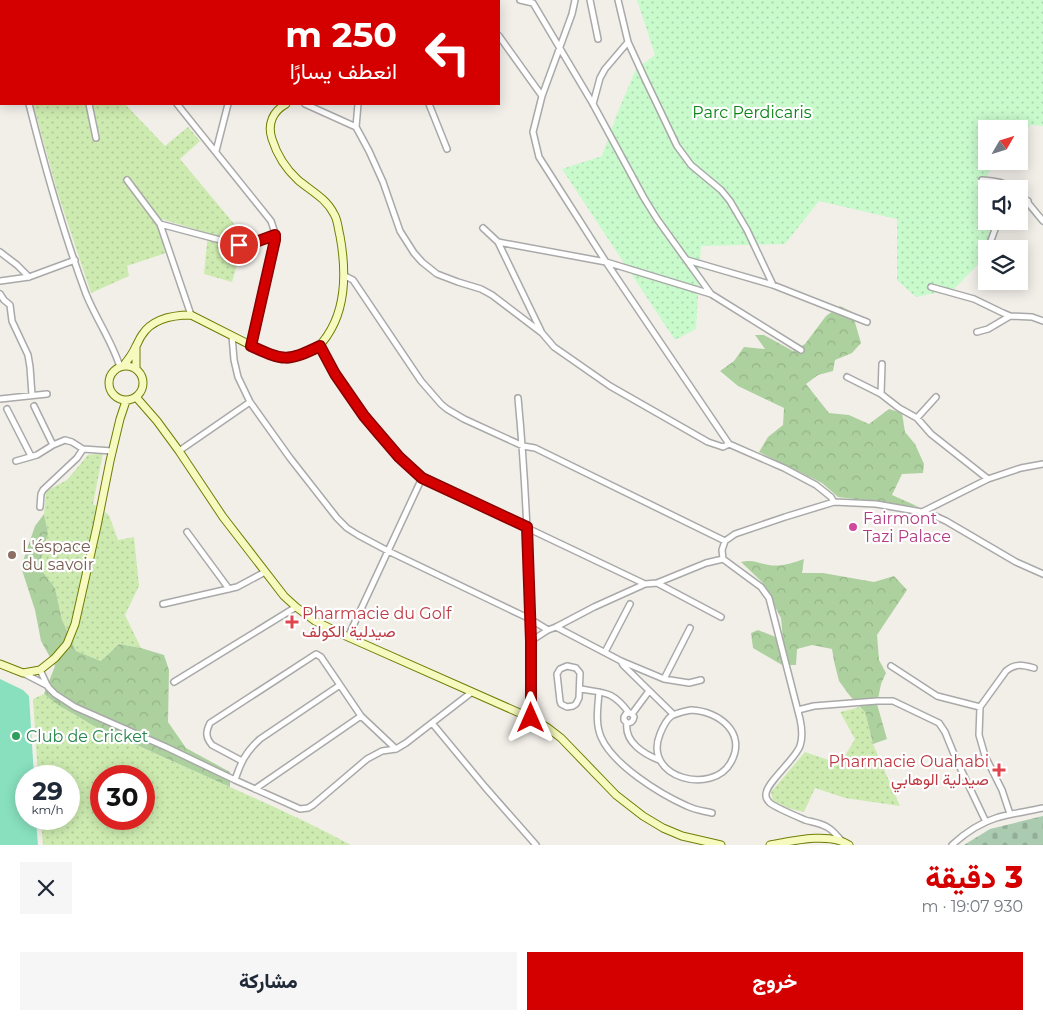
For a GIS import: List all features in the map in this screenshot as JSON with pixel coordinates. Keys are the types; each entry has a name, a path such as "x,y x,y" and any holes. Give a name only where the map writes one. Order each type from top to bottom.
{"main road":[{"path":"122,367 149,327 168,317 191,315 251,346 284,358 295,357 320,346 333,327 342,298 344,276 343,252 335,215 322,198 285,168 272,138 271,124 273,116 278,109 284,105"},
{"path":"136,347 136,369"},
{"path":"130,366 140,373 144,383 138,395 122,400 111,392 109,380 115,370 130,366"},
{"path":"138,395 179,451 222,517 284,596 296,607 315,621 348,637 531,718 561,738 616,795 643,816 663,828 682,836 718,845"},
{"path":"0,664 22,673 40,670 55,658 67,644 75,624 120,419 122,400"},
{"path":"770,845 819,838 841,840 849,845"}],"street":[{"path":"520,0 533,3 593,104 644,198 711,294"},
{"path":"575,0 572,14 542,96 532,132 539,157 606,262 729,444 784,468 808,481 831,497 834,502"},
{"path":"590,0 598,39"},
{"path":"618,0 628,42 677,146 691,165 721,190 730,201 747,230 773,285"},
{"path":"500,37 542,96"},
{"path":"593,104 600,78 605,69 628,42"},
{"path":"29,105 46,173 87,295 122,367"},
{"path":"89,105 96,138"},
{"path":"178,105 271,221 275,240 251,346"},
{"path":"216,151 228,105"},
{"path":"307,105 356,127"},
{"path":"358,105 356,127 383,182 400,231 418,257 437,274 481,289 542,333 554,347 610,386 708,442 723,447 729,444"},
{"path":"429,105 447,149"},
{"path":"127,180 160,224 191,315"},
{"path":"1028,202 1043,222"},
{"path":"160,224 239,245 247,245 275,235"},
{"path":"483,228 498,242 542,333"},
{"path":"498,242 606,262 711,294 802,350"},
{"path":"0,252 29,277"},
{"path":"0,280 29,277 75,260"},
{"path":"687,260 773,285 867,322"},
{"path":"344,276 353,280 421,381 447,409 522,446 535,448 726,541"},
{"path":"931,287 974,299 1010,316 1032,317 1043,321"},
{"path":"0,294 10,307 12,321 28,355 32,395"},
{"path":"978,332 1010,316"},
{"path":"232,336 234,360 238,376 250,402 290,458 347,528 388,551 530,619 548,630"},
{"path":"320,346 335,374 364,416 399,457 422,478 645,584"},
{"path":"881,394 882,364"},
{"path":"847,377 881,394 917,418 931,434 988,479"},
{"path":"0,399 47,394"},
{"path":"917,418 936,396"},
{"path":"518,398 527,527 531,641 531,718"},
{"path":"179,451 250,402"},
{"path":"34,406 53,445"},
{"path":"7,409 31,456"},
{"path":"16,461 37,455 65,440 83,449 112,450"},
{"path":"40,507 43,490 77,458 83,449"},
{"path":"922,512 988,479 1022,468 1043,464"},
{"path":"348,637 422,478"},
{"path":"841,840 827,827 786,811 770,803 766,797 768,786 798,752 802,728 769,598 761,587 723,559 722,550 726,541 735,534 834,502 876,504 935,516 1016,562 1043,574"},
{"path":"187,532 229,589"},
{"path":"531,641 548,630 594,607 645,584 658,583 706,563 723,559"},
{"path":"163,604 237,587 265,572"},
{"path":"658,583 721,616"},
{"path":"605,652 630,604"},
{"path":"174,682 296,607"},
{"path":"556,627 621,661 664,679 689,683 701,680"},
{"path":"664,679 690,628"},
{"path":"242,761 212,745 206,732 210,722 316,654 321,657 361,716 396,749"},
{"path":"621,661 673,714"},
{"path":"1010,814 1002,790 982,749 979,735 980,707 1006,671 1012,666 1023,665 1034,668"},
{"path":"567,666 576,668 580,673 580,689 576,704 567,708 561,704 558,696 557,674 560,669 567,666"},
{"path":"892,666 937,696 980,707"},
{"path":"40,670 48,687"},
{"path":"22,673 48,687 75,707 296,808 303,809 322,799 367,759 382,751 396,749 414,738 472,692"},
{"path":"235,780 242,761 250,748 260,739 340,685"},
{"path":"580,689 610,695 618,699 631,713"},
{"path":"649,691 631,713 626,714 624,717 627,723 626,729 632,741 645,754 659,760 668,770 693,780 702,780 718,775 729,767 736,752 736,746 732,730 722,719 700,710 691,710 673,714 667,721 658,738 659,760"},
{"path":"599,692 598,726 607,748 621,763 642,782 686,806 712,813"},
{"path":"798,710 823,706 893,701 939,723 945,732 956,760 986,822"},
{"path":"255,789 361,716"},
{"path":"432,724 536,845"},
{"path":"952,845 970,831 986,822 1010,814 1043,808"}],"green space":[{"name":"Parc Perdicaris","path":"637,0 1043,0 1043,126 1031,125 1028,128 1028,120 978,120 978,170 991,170 987,175 987,180 978,180 978,230 992,230 993,240 978,240 978,264 954,289 916,297 897,280 897,219 819,201 785,244 701,246 696,329 675,340 562,169 602,156 636,69 655,55"},
{"path":"33,105 126,105 165,146 188,127 200,141 180,159 245,237 232,282 204,274 208,233 158,218 166,253 127,266 129,276 91,293 58,194"},
{"path":"840,306 852,312 861,343 852,353 835,360 833,371 818,375 806,384 829,413 849,415 869,424 889,409 902,413 905,432 915,444 924,464 923,473 902,474 892,495 919,507 838,497 822,483 759,452 768,437 783,425 784,408 738,386 720,371 734,361 744,347 765,349 755,335 764,335 793,351 805,344 826,316"},
{"path":"103,453 93,504 109,515 118,540 134,537 139,586 125,615 141,648 119,644 101,661 76,651 62,620 55,588 39,567 48,533 44,514 46,491 67,480 88,455"},
{"path":"44,514 48,533 39,567 55,588 62,620 76,651 101,661 119,644 164,655 169,670 168,722 186,748 230,772 230,787 94,726 58,705 44,694 55,666 41,641 35,610 21,567 35,526"},
{"path":"804,559 802,573 823,573 874,582 894,576 907,590 877,635 879,660 886,673 881,684 877,704 887,739 873,744 865,712 839,681 832,649 812,645 797,649 796,665 782,665 753,648 751,633 758,630 783,640 781,618 762,582 741,562 752,561 778,565"},
{"name":"Club de Cricket","path":"0,679 23,690 29,696 33,765 15,765 15,830 37,830 38,845 0,845"},
{"path":"44,694 69,712 97,727 278,809 351,845 43,845 42,830 80,830 80,765 37,765 33,699"},
{"path":"860,707 865,712 873,744 900,806 845,798 815,788 804,812 791,809 773,801 771,792 805,752 840,764 855,739 840,712"},
{"path":"1043,816 1043,845 964,845 990,829"}],"place":[{"name":"Fairmont Tazi Palace","path":"853,527"},
{"name":"L'éspace du savoir","path":"12,555"},
{"name":"Pharmacie du Golf صيدلية الكولف","path":"292,622"},
{"name":"Club de Cricket","path":"16,736"},
{"name":"Pharmacie Ouahabi صيدلية الوهابي","path":"999,770"}],"route":[{"path":"239,245 247,245 275,235 251,346 284,358 295,357 320,346 335,374 364,416 384,441 422,478 527,527 531,641 531,718"}]}
